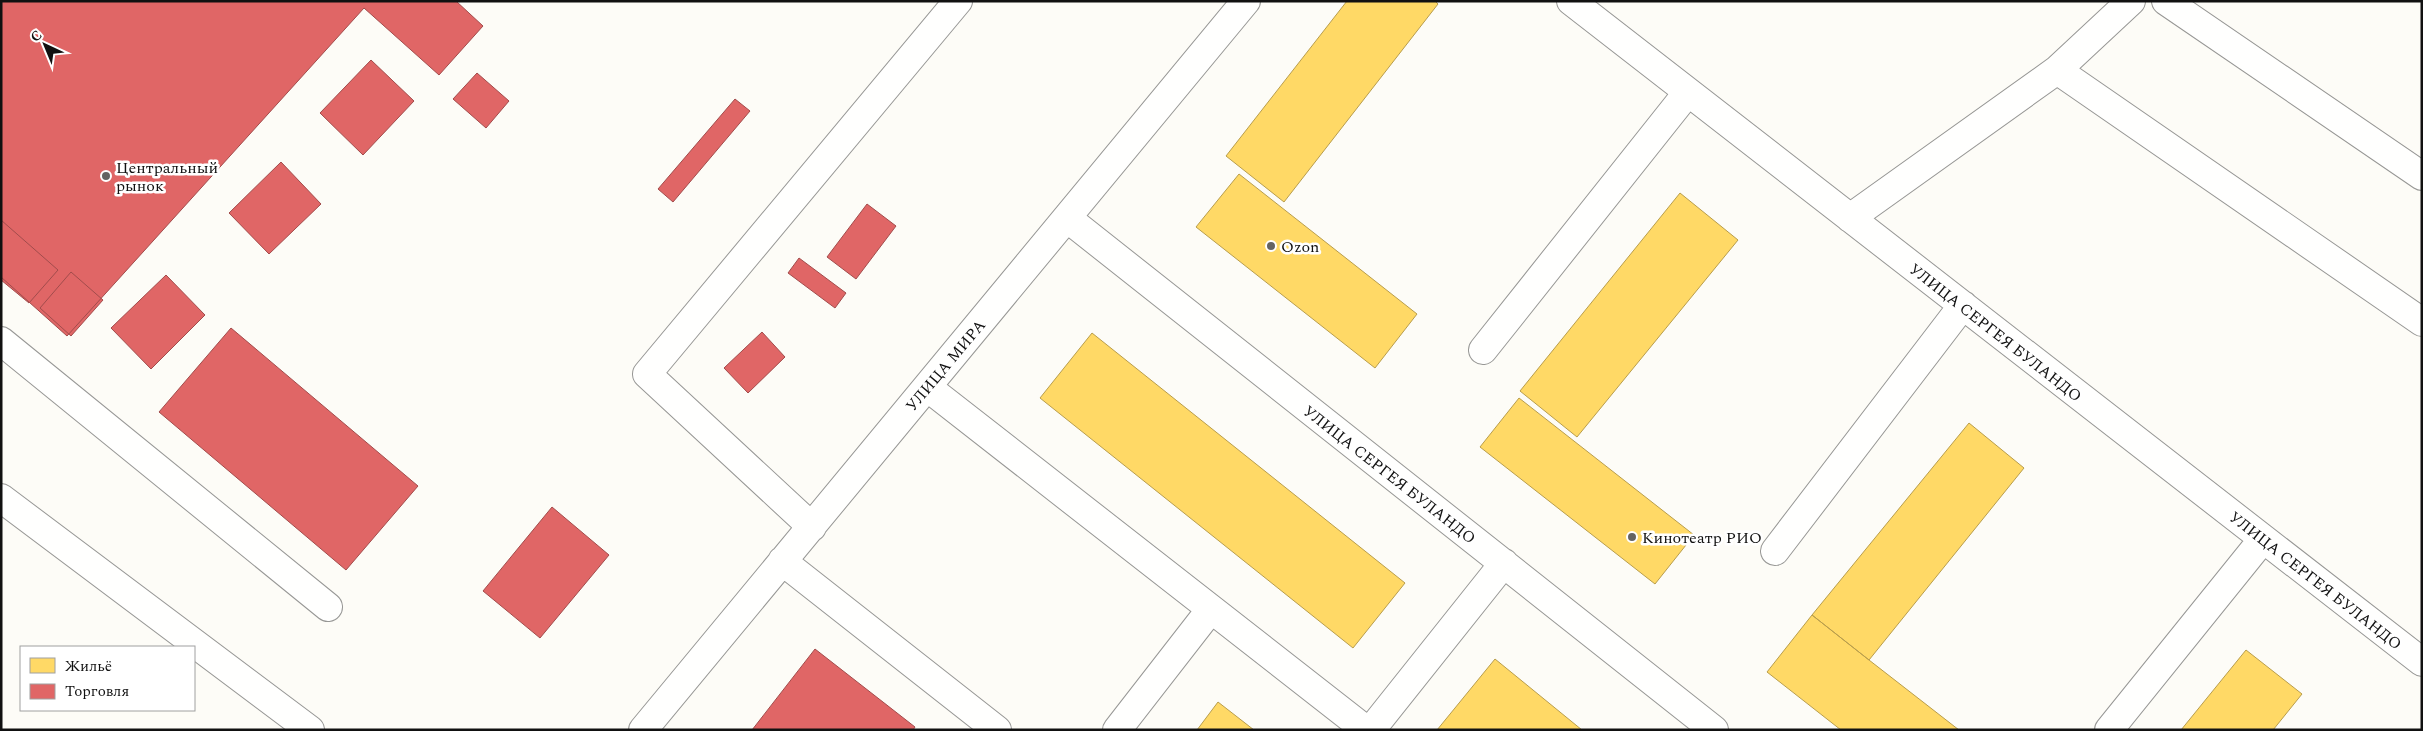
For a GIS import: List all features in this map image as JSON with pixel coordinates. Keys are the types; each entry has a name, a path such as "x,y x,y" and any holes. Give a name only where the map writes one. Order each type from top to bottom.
{"street":[{"path":"812,527 647,374 958,1"},
{"name":"УЛИЦА МИРА","path":"643,730 1246,1"},
{"name":"УЛИЦА СЕРГЕЯ БУЛАНДО","path":"1571,1 2422,662"},
{"path":"1850,218 2057,70 2131,1"},
{"path":"2166,1 2422,176"},
{"path":"2057,70 2422,322"},
{"path":"1483,350 1688,92"},
{"name":"УЛИЦА СЕРГЕЯ БУЛАНДО","path":"1067,218 1714,730"},
{"path":"1775,551 1963,306"},
{"path":"1,341 328,607"},
{"path":"926,387 1366,730"},
{"path":"1,498 310,730"},
{"path":"2109,730 2263,539"},
{"path":"782,561 997,730"},
{"path":"1371,730 1504,563"},
{"path":"1117,730 1211,609"}],"building: Жильё":[{"path":"1347,1 1435,1 1438,4 1284,202 1226,156"},
{"path":"1239,174 1417,314 1375,368 1196,227"},
{"path":"1680,193 1738,240 1577,437 1520,391"},
{"path":"1092,333 1405,583 1353,648 1040,398"},
{"path":"1519,398 1694,535 1655,584 1480,447"},
{"path":"1969,423 2024,468 1869,660 1812,615"},
{"path":"1812,615 1959,730 1841,730 1767,672"},
{"path":"2246,650 2302,694 2273,730 2181,730"},
{"path":"1495,659 1582,730 1437,730"},
{"path":"1218,702 1254,730 1197,730"}],"building: Торговля":[{"name":"Центральный рынок","path":"1,1 456,1 483,26 439,75 364,8 67,336 1,277"},
{"path":"371,60 414,101 363,155 320,113"},
{"path":"477,73 509,101 486,128 453,99"},
{"path":"735,99 750,111 673,202 658,189"},
{"path":"281,162 321,204 269,254 229,213"},
{"path":"867,204 896,226 856,279 827,257"},
{"path":"1,220 58,270 29,303 1,280"},
{"path":"799,258 846,293 835,308 788,273"},
{"path":"71,272 103,300 71,336 40,308"},
{"path":"166,275 205,315 151,369 111,328"},
{"path":"231,328 418,486 346,570 159,412"},
{"path":"762,332 785,357 748,393 724,368"},
{"path":"552,507 609,555 540,638 483,591"},
{"path":"815,649 915,727 913,730 752,730"}],"place":[{"name":"Центральный рынок","path":"106,176"},
{"name":"Ozon","path":"1271,246"},
{"name":"Кинотеатр РИО","path":"1632,537"}]}
